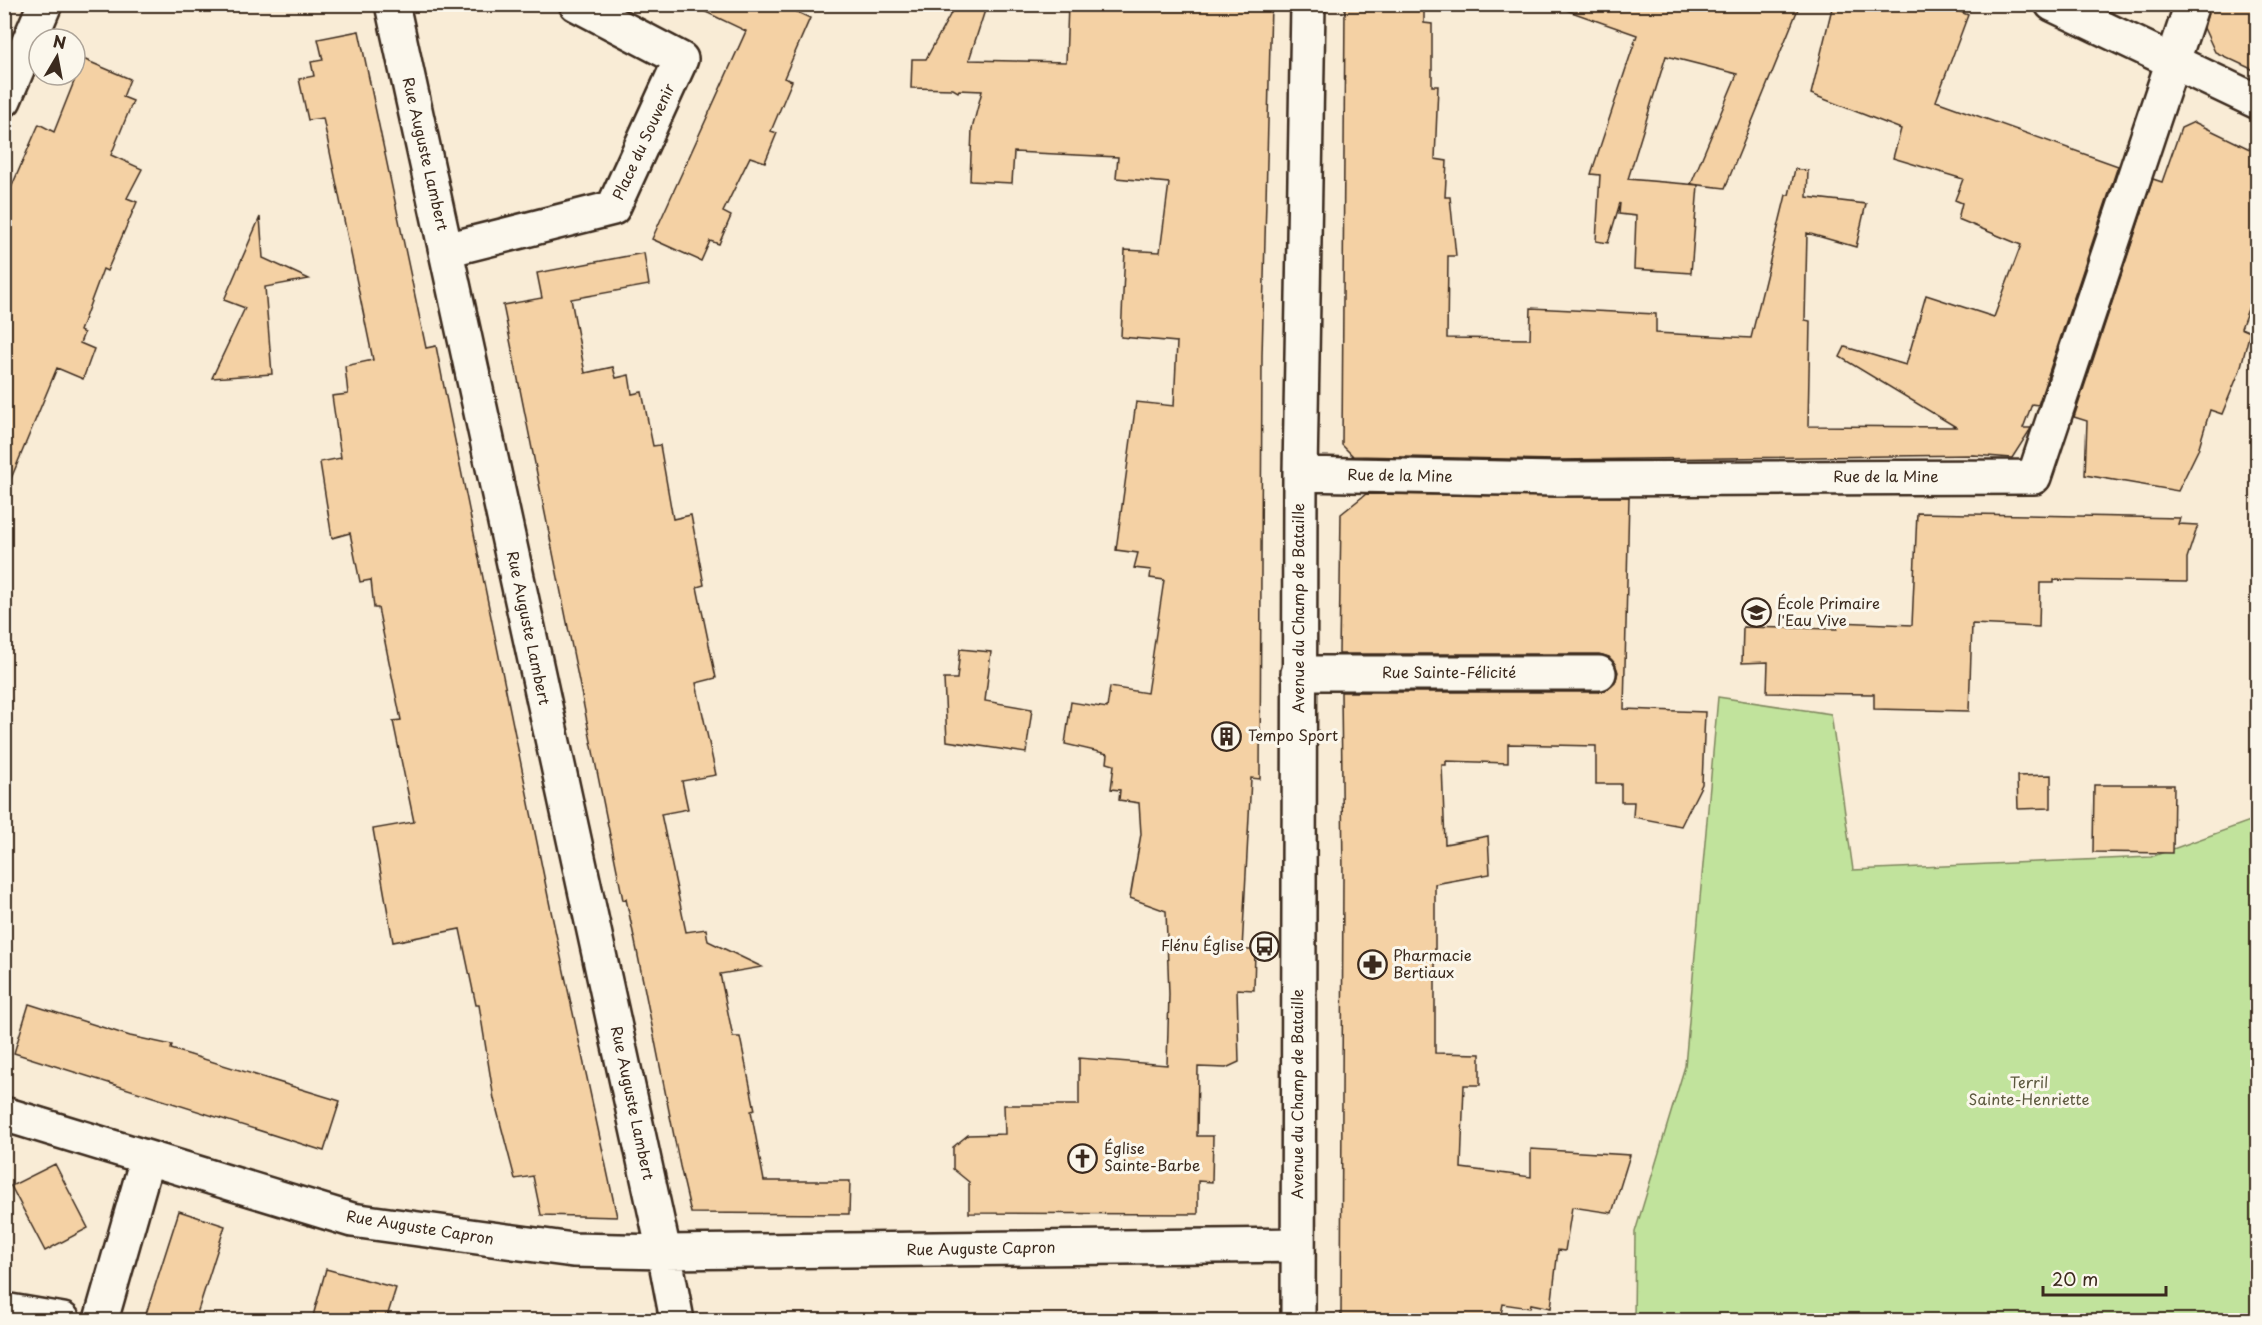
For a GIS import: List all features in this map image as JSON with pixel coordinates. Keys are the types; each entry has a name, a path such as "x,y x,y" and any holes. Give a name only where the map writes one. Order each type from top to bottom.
{"street":[{"path":"4,100 45,4"},
{"name":"Place du Souvenir","path":"446,250 614,208 681,59 576,4"},
{"name":"Avenue du Champ de Bataille","path":"1298,1320 1298,673 1308,4"},
{"path":"2052,4 2258,102"},
{"path":"2173,60 2192,4"},
{"name":"Rue Auguste Lambert","path":"393,5 664,1252"},
{"name":"Rue de la Mine","path":"1300,474 1557,479 2034,477 2173,60"},
{"name":"Rue Sainte-Félicité","path":"1298,673 1599,673"},
{"name":"Rue Auguste Capron","path":"4,1114 352,1220 573,1250 664,1252 1298,1245"},
{"path":"101,1320 147,1159"},
{"path":"664,1252 677,1320"},
{"path":"4,1310 63,1320"}],"green space":[{"name":"Terril Sainte-Henriette","path":"1718,697 1831,714 1853,870 2151,857 2253,820 2257,812 2257,1320 1634,1320 1635,1232 1685,1066"}],"building":[{"path":"689,4 780,4 810,18 784,78 792,81 771,131 777,133 765,162 750,157 723,212 731,216 719,244 710,241 701,261 652,239 746,31"},
{"path":"956,4 987,4 969,60 1066,62 1068,4 1271,4 1262,356 1260,779 1251,778 1242,950 1255,950 1254,990 1237,989 1239,1062 1226,1068 1198,1067 1197,1136 1213,1136 1212,1182 1198,1181 1198,1214 969,1213 969,1182 953,1169 953,1147 968,1135 1005,1134 1004,1105 1079,1105 1079,1058 1167,1065 1169,994 1166,911 1130,898 1141,834 1139,803 1119,800 1120,790 1111,789 1114,765 1107,763 1108,754 1065,744 1071,702 1107,708 1110,687 1147,693 1164,580 1150,578 1151,570 1134,568 1138,553 1116,550 1136,402 1174,406 1177,342 1121,337 1125,250 1160,252 1169,183 1116,178 1118,157 1014,152 1012,183 970,181 972,129 982,91 959,90 958,92 953,89 911,88 912,59 926,59"},
{"path":"1345,4 1424,4 1424,23 1432,24 1432,86 1438,86 1435,159 1447,161 1445,197 1450,197 1456,256 1448,256 1447,338 1530,339 1531,308 1656,314 1656,333 1751,338 1786,195 1789,195 1795,169 1808,171 1807,197 1866,204 1856,247 1807,233 1805,320 1810,321 1808,426 1956,427 1840,357 1845,347 1906,365 1926,295 1994,317 2021,245 1958,219 1962,203 1955,200 1963,179 1893,158 1901,129 1811,94 1833,4 1942,4 1968,15 1936,101 2118,166 2038,405 2032,404 2023,428 2031,428 2012,458 1974,455 1557,460 1353,456 1342,445"},
{"path":"1563,4 1800,4 1725,188 1691,184 1737,74 1666,56 1628,179 1698,185 1691,273 1634,269 1636,216 1619,214 1620,203 1608,243 1596,241 1600,175 1591,174 1637,35 1563,9"},
{"path":"2210,4 2258,4 2258,72 2215,52 2204,28"},
{"path":"359,31 426,348 436,346 551,911 617,1217 541,1215 533,1176 515,1179 494,1099 479,1005 476,1005 460,929 393,942 373,829 414,822 393,721 401,720 378,608 374,608 371,580 360,582 350,533 332,538 320,462 341,458 332,396 348,394 345,366 373,360 323,118 308,120 299,79 314,76 311,62 323,60 318,39"},
{"path":"87,61 130,79 123,97 133,101 111,155 142,169 127,198 137,202 107,271 103,269 80,331 84,333 80,343 94,349 83,379 57,368 5,493 4,204 39,124 54,132 72,87 87,87"},
{"path":"2194,122 2258,153 2258,282 2241,328 2250,332 2240,370 2222,414 2210,410 2198,450 2178,491 2085,475 2087,421 2074,417 2153,179 2162,182 2181,128"},
{"path":"260,217 263,258 309,279 265,287 272,374 212,378 245,308 224,300"},
{"path":"644,253 649,285 571,299 585,373 613,367 616,378 629,375 632,394 642,392 653,446 660,445 673,519 691,515 704,585 697,587 716,678 696,683 716,775 682,781 688,809 661,814 686,932 706,929 708,941 762,967 720,974 733,1037 740,1037 755,1110 751,1111 764,1181 850,1181 849,1214 691,1213 626,899 623,900 503,305 542,298 537,273"},
{"path":"1366,494 1629,497 1624,709 1705,712 1702,784 1681,826 1633,817 1634,802 1621,802 1621,784 1596,784 1596,746 1508,744 1508,763 1446,761 1446,765 1442,765 1445,844 1488,836 1490,874 1435,884 1435,1053 1480,1054 1480,1085 1464,1085 1461,1168 1531,1177 1531,1149 1630,1155 1612,1213 1572,1207 1565,1251 1558,1250 1551,1308 1531,1304 1530,1308 1503,1304 1500,1320 1341,1320 1343,875 1341,692 1599,692 1615,683 1618,672 1609,657 1599,654 1339,654 1341,514"},
{"path":"1917,513 2180,518 2178,524 2198,525 2187,558 2187,582 2054,580 2054,583 2040,583 2039,627 1972,624 1969,711 1874,709 1874,694 1767,693 1768,662 1742,663 1743,627 1837,629 1838,622 1912,625"},
{"path":"960,649 991,652 985,701 1032,709 1026,753 947,741 944,679 957,679"},
{"path":"2051,775 2051,808 2018,809 2017,776"},
{"path":"2094,785 2174,785 2173,853 2093,852"},
{"path":"29,1004 130,1036 172,1045 171,1049 340,1101 324,1151 14,1053"},
{"path":"55,1164 88,1228 45,1251 11,1186"},
{"path":"179,1211 225,1226 195,1320 169,1320 146,1314"},
{"path":"326,1269 396,1288 386,1320 330,1320 313,1316"}],"place":[{"name":"École Primaire l'Eau Vive","path":"1756,613"},
{"name":"Tempo Sport","path":"1227,736"},
{"name":"Flénu Église","path":"1265,946"},
{"name":"Pharmacie Bertiaux","path":"1372,965"},
{"name":"Église Sainte-Barbe","path":"1083,1158"}]}
